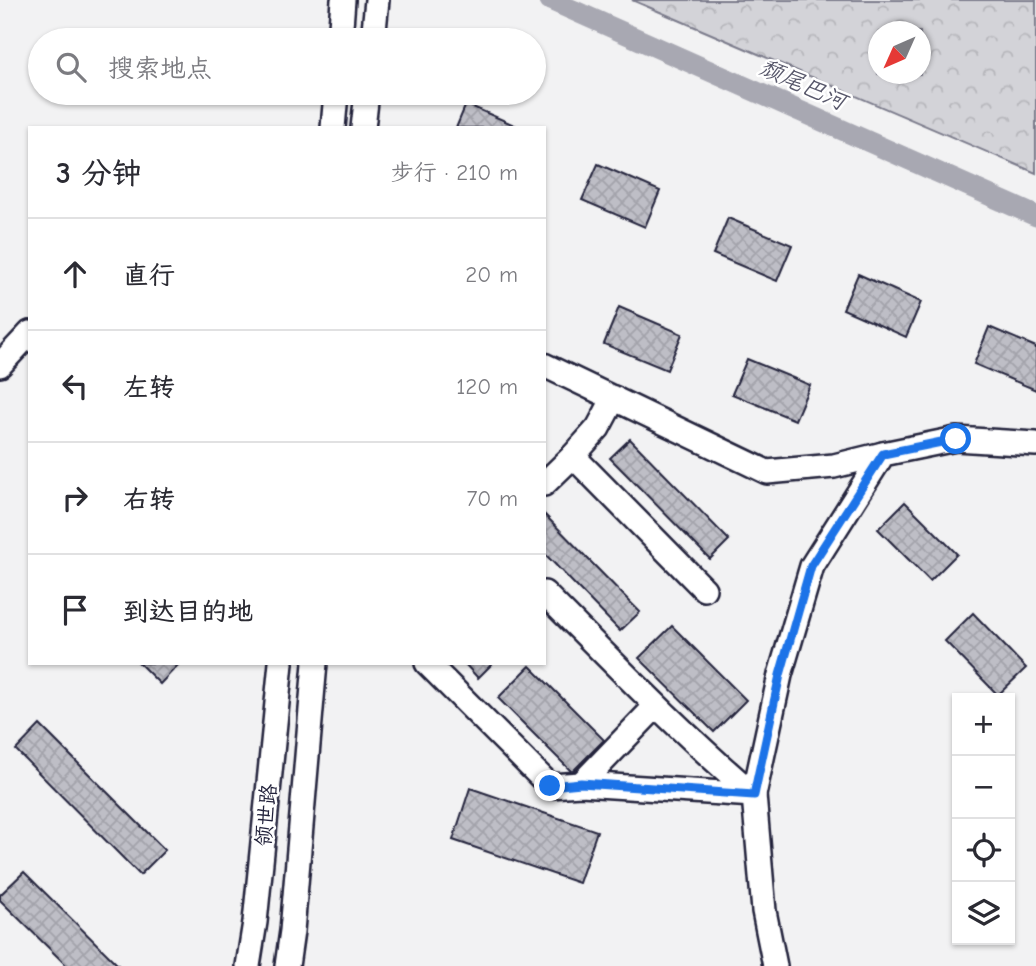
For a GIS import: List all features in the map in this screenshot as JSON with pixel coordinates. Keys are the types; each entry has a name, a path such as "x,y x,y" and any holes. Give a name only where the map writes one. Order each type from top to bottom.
{"street":[{"path":"341,28 343,0"},
{"path":"374,28 377,0"},
{"path":"333,126 335,105"},
{"path":"363,126 366,105"},
{"path":"0,365 28,335"},
{"path":"546,366 767,472 834,466 956,439 1036,444"},
{"path":"546,482 598,428 614,398"},
{"path":"775,966 764,911 754,795 780,675 811,566 883,454"},
{"path":"573,456 704,589"},
{"path":"546,595 656,706 754,795"},
{"name":"领世路","path":"248,966 255,922 281,665"},
{"name":"领世路","path":"287,966 315,665"},
{"path":"430,665 550,786 581,783 754,795"},
{"path":"581,783 656,706"}],"green space":[{"path":"632,0 1036,0 1036,173"}],"building":[{"path":"466,105 468,105 516,126 457,126"},
{"path":"598,164 660,191 645,227 582,200"},
{"path":"728,218 792,245 777,281 713,254"},
{"path":"858,274 921,302 906,337 843,309"},
{"path":"619,307 682,334 667,370 604,344"},
{"path":"989,327 1036,347 1036,390 974,364"},
{"path":"747,359 810,385 795,420 732,394"},
{"path":"630,439 729,540 710,559 610,458"},
{"path":"905,502 957,554 930,581 878,529"},
{"path":"546,516 640,612 620,631 546,555"},
{"path":"973,613 1026,668 1000,693 996,693 945,641"},
{"path":"672,626 746,700 714,732 639,658"},
{"path":"141,665 178,665 160,684"},
{"path":"466,665 491,665 478,678"},
{"path":"530,666 604,740 572,772 498,698"},
{"path":"40,725 165,850 140,875 16,750"},
{"path":"470,788 597,831 579,883 453,840"},
{"path":"24,872 119,966 67,966 0,900 0,895"}],"waterway":[{"name":"颓尾巴河","path":"550,0 1036,216"}],"route":[{"path":"550,786 581,783 754,795 780,675 811,566 883,454 956,439"}]}
